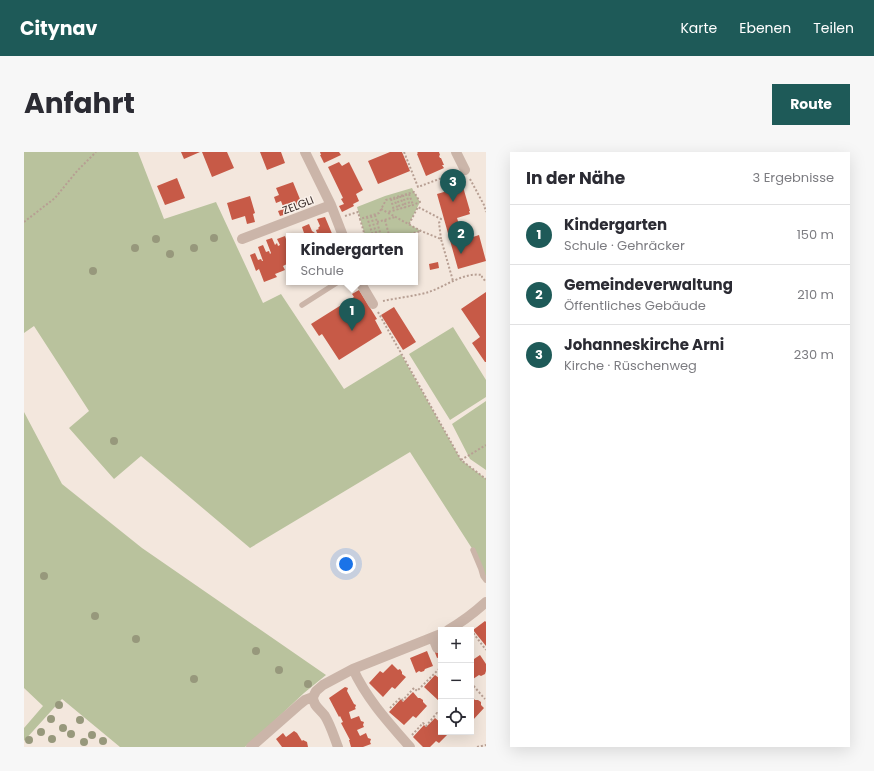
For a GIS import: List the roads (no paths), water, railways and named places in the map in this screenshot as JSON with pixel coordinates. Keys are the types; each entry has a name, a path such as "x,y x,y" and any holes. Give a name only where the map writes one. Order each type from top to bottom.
{"street":[{"name":"ZELGLI","path":"242,239 331,205 305,152"},
{"path":"456,152 465,170"},
{"path":"331,205 342,233"},
{"path":"362,285 372,304"},
{"path":"453,627 464,621 486,602"},
{"path":"338,747 324,716 313,702 313,697 316,691 323,685 353,669 437,636 437,648"},
{"path":"353,669 365,690 383,715 408,744"},
{"path":"251,747 300,704 313,697"}],"lane":[{"path":"302,305 333,285"},
{"path":"472,550 486,580"}],"place":[{"name":"Johanneskirche Arni","path":"453,202"},
{"name":"Gemeindeverwaltung","path":"461,254"},
{"name":"Kindergarten","path":"352,331"}]}
